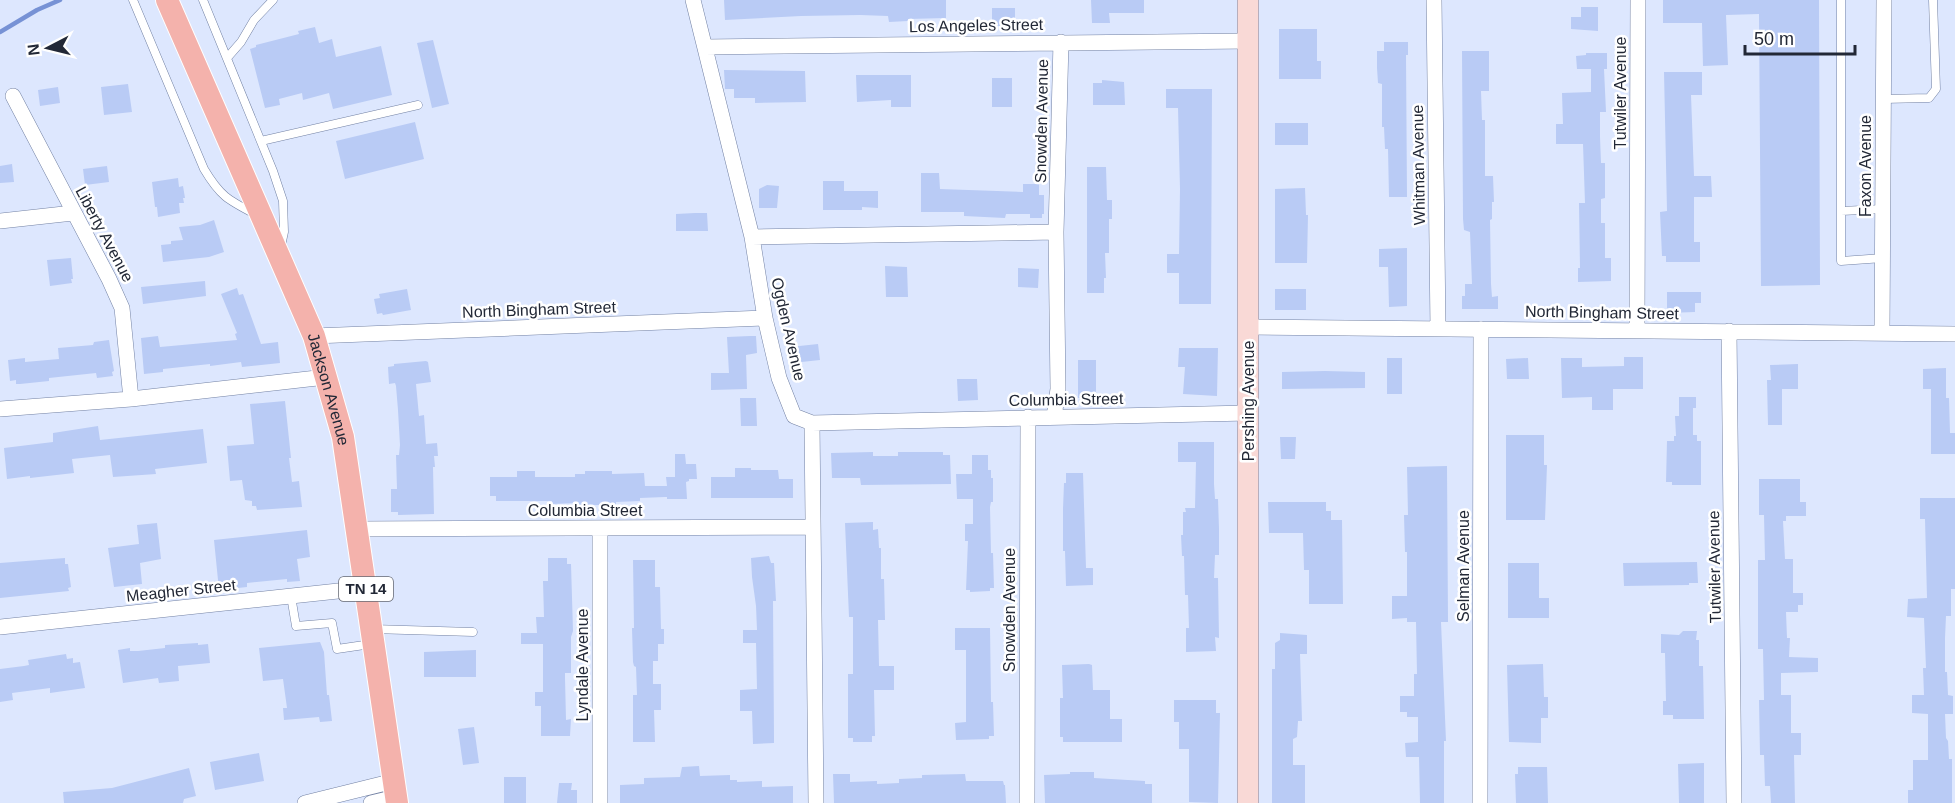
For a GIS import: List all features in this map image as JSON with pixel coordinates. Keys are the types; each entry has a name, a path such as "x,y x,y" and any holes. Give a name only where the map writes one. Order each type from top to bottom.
{"main road":[{"name":"Jackson Avenue","path":"167,0 314,336 326,377 343,437 396,794"}],"street":[{"name":"Ogden Avenue","path":"693,0 752,237 765,318 779,378 794,416 812,423"},
{"name":"Pershing Avenue","path":"1248,0 1248,803"},
{"name":"Whitman Avenue","path":"1434,0 1438,329"},
{"name":"Tutwiler Avenue","path":"1637,331 1638,0"},
{"name":"Faxon Avenue","path":"1882,333 1884,0"},
{"name":"Los Angeles Street","path":"705,47 1248,41"},
{"name":"Snowden Avenue","path":"1054,417 1058,389 1056,232 1061,42"},
{"name":"Liberty Avenue","path":"13,96 122,308 130,399"},
{"path":"0,221 73,213"},
{"path":"752,237 1056,232"},
{"name":"North Bingham Street","path":"314,336 765,318"},
{"name":"North Bingham Street","path":"1248,327 1955,334"},
{"name":"Selman Avenue","path":"1480,803 1481,329"},
{"name":"Tutwiler Avenue","path":"1729,332 1734,803"},
{"path":"0,409 130,399 326,377"},
{"name":"Columbia Street","path":"812,423 1248,413"},
{"name":"Snowden Avenue","path":"1027,803 1028,417"},
{"path":"812,423 816,803"},
{"name":"Columbia Street","path":"357,529 813,527"},
{"name":"Lyndale Avenue","path":"600,528 600,803"},
{"name":"Meagher Street","path":"0,627 366,588"},
{"path":"305,803 396,794"},
{"path":"371,803 396,794"}],"lane":[{"path":"133,0 204,169 214,187 225,198 262,217"},
{"path":"203,0 283,201 284,231 279,256"},
{"path":"227,57 241,42 254,20 273,0"},
{"path":"1841,0 1841,261 1883,258"},
{"path":"1883,99 1929,98 1936,89 1933,0"},
{"path":"261,141 418,105"},
{"path":"1841,211 1883,209"},
{"path":"291,596 296,626 332,623 337,649 373,636 473,632"}],"building":[{"path":"724,0 946,0 946,18 889,22 888,16 860,15 725,20"},
{"path":"1091,0 1144,0 1144,13 1109,13 1110,23 1092,23"},
{"path":"1663,0 1819,0 1820,285 1761,286 1759,14 1726,15 1728,65 1703,66 1702,23 1663,23"},
{"path":"1581,7 1598,7 1598,31 1571,29 1571,17 1581,17"},
{"path":"992,8 1015,8 1015,26 992,26"},
{"path":"315,27 319,43 332,39 336,57 381,46 392,95 333,109 329,93 303,100 302,93 279,99 280,105 265,108 250,49 256,45 299,34 298,31"},
{"path":"1279,29 1317,29 1317,61 1321,61 1321,79 1279,79"},
{"path":"433,40 449,104 432,108 417,43"},
{"path":"1384,42 1408,42 1408,55 1406,55 1407,197 1389,197 1388,149 1385,149 1384,127 1382,127 1382,84 1378,83 1377,68 1377,51 1384,51"},
{"path":"1462,51 1489,51 1489,91 1481,91 1482,120 1485,120 1485,176 1493,176 1494,202 1492,202 1492,219 1490,220 1491,284 1492,297 1498,296 1498,309 1462,309 1465,284 1472,284 1470,232 1464,230 1463,219"},
{"path":"1586,53 1607,53 1607,69 1604,69 1606,112 1600,112 1601,163 1605,163 1605,198 1601,199 1601,223 1605,223 1605,258 1611,258 1611,281 1578,282 1578,268 1580,268 1579,203 1585,203 1583,144 1556,144 1556,124 1563,124 1562,93 1591,92 1591,69 1577,69 1576,56 1586,55"},
{"path":"724,70 805,71 806,102 755,103 755,98 734,98 734,89 725,89"},
{"path":"1664,72 1702,72 1702,95 1691,95 1694,176 1711,176 1712,197 1694,197 1694,242 1700,242 1700,262 1666,262 1666,256 1662,256 1660,212 1667,211"},
{"path":"856,75 911,75 911,107 891,107 891,100 857,102"},
{"path":"992,78 1012,78 1012,107 992,107"},
{"path":"1102,80 1124,82 1125,105 1093,105 1093,83 1102,83"},
{"path":"128,84 132,112 104,115 101,87"},
{"path":"58,87 60,103 40,106 38,90"},
{"path":"1166,89 1212,89 1211,304 1179,304 1179,273 1167,273 1167,254 1179,254 1180,189 1178,108 1166,108"},
{"path":"415,122 424,159 345,179 336,141"},
{"path":"1275,123 1308,123 1308,145 1275,145"},
{"path":"12,164 14,182 0,183 0,166"},
{"path":"107,166 109,182 85,185 83,169"},
{"path":"1087,167 1106,167 1107,200 1112,200 1112,219 1109,219 1109,253 1105,253 1104,293 1087,293"},
{"path":"921,173 939,173 940,189 1023,192 1023,184 1039,184 1039,195 1044,195 1044,214 1042,218 1030,218 1030,214 1006,214 1005,218 964,216 964,212 921,212"},
{"path":"178,178 179,187 183,186 185,198 183,198 184,203 179,203 180,213 158,217 152,182"},
{"path":"823,181 844,181 844,191 878,191 878,208 823,210"},
{"path":"767,185 779,186 777,208 759,208 759,189"},
{"path":"1305,188 1306,215 1308,215 1307,263 1275,263 1275,189"},
{"path":"707,213 708,231 676,231 676,214"},
{"path":"214,220 224,252 209,257 163,262 161,245 183,240 179,227 200,225"},
{"path":"1407,248 1407,306 1389,307 1388,267 1379,267 1379,249"},
{"path":"71,258 72,283 50,286 47,260"},
{"path":"885,266 907,267 908,297 886,297"},
{"path":"1018,268 1039,269 1038,288 1018,287"},
{"path":"205,281 206,296 143,304 141,287"},
{"path":"237,288 239,295 243,294 261,344 278,342 280,363 242,367 241,362 210,366 210,364 163,369 163,372 144,374 141,338 158,336 160,347 237,340 235,334 237,333 221,294"},
{"path":"407,289 411,310 377,314 374,299 380,298 379,294"},
{"path":"1275,289 1306,289 1306,310 1275,310"},
{"path":"1667,292 1701,292 1701,303 1695,303 1695,312 1667,313"},
{"path":"756,336 757,353 746,355 747,389 711,390 711,373 729,373 727,337"},
{"path":"109,340 113,376 97,378 96,373 20,384 16,384 16,380 10,381 8,360 25,358 25,362 59,359 58,348 93,345 94,342"},
{"path":"818,344 820,360 792,363 790,347"},
{"path":"1179,348 1218,348 1217,396 1183,394 1185,367 1178,367"},
{"path":"1624,357 1643,357 1643,389 1613,389 1613,410 1592,410 1592,397 1562,398 1561,358 1582,358 1582,367 1624,366"},
{"path":"1387,358 1402,358 1402,394 1387,394"},
{"path":"1528,358 1529,379 1507,379 1506,359"},
{"path":"1078,360 1096,360 1096,398 1078,398"},
{"path":"426,361 431,382 416,384 419,416 424,415 426,444 437,443 438,456 434,456 435,467 433,467 434,514 398,515 398,512 391,512 391,489 397,489 396,455 399,455 400,445 398,410 396,386 395,383 389,384 388,367 394,364"},
{"path":"1798,364 1798,389 1782,389 1782,425 1768,425 1767,380 1771,380 1770,365"},
{"path":"1946,368 1946,398 1949,398 1950,433 1955,433 1955,454 1931,454 1931,389 1923,389 1923,369"},
{"path":"1282,372 1365,372 1365,388 1282,389"},
{"path":"957,379 977,379 978,400 958,401"},
{"path":"1679,397 1696,397 1696,408 1693,408 1693,435 1697,435 1697,441 1701,441 1701,485 1672,485 1672,482 1666,482 1667,441 1674,441 1674,436 1676,436 1675,416 1679,416"},
{"path":"740,398 756,398 757,426 741,426"},
{"path":"285,401 292,482 299,481 302,507 257,510 256,506 252,506 252,501 245,500 242,480 230,481 227,446 254,444 250,404"},
{"path":"98,426 100,440 203,429 207,463 155,469 156,474 113,477 110,455 72,459 74,473 7,479 4,448 53,442 53,433"},
{"path":"1506,435 1544,435 1544,465 1547,465 1545,520 1506,520"},
{"path":"1280,437 1296,437 1295,459 1281,459"},
{"path":"1178,442 1214,442 1214,484 1215,499 1218,499 1219,529 1219,555 1215,555 1214,578 1218,578 1219,638 1215,637 1216,651 1186,652 1186,628 1189,628 1188,595 1185,595 1181,535 1183,535 1185,508 1195,508 1196,462 1178,462"},
{"path":"873,452 873,456 898,456 898,452 943,452 943,455 950,455 951,484 861,485 860,478 832,478 831,453"},
{"path":"675,454 685,454 686,464 696,464 697,479 689,479 686,482 687,499 640,498 640,501 616,502 616,505 578,505 578,503 552,504 552,501 496,501 496,496 490,496 490,477 517,477 517,471 535,471 535,477 575,477 575,474 585,474 585,471 612,471 612,474 644,473 645,486 667,486 666,477 675,477"},
{"path":"972,455 988,455 988,470 991,470 991,478 993,478 993,502 990,507 994,588 990,588 990,591 970,592 966,590 968,541 965,541 965,524 973,524 973,499 957,499 956,474 972,474"},
{"path":"1447,466 1448,622 1441,622 1446,741 1444,741 1444,803 1420,803 1419,757 1406,757 1405,743 1418,742 1418,717 1407,717 1407,712 1400,712 1400,696 1414,696 1414,674 1417,674 1416,622 1407,622 1407,618 1392,619 1392,596 1407,596 1404,515 1408,515 1407,467"},
{"path":"735,468 778,470 779,479 793,479 793,498 711,498 711,477 735,477"},
{"path":"1066,473 1083,473 1086,568 1093,568 1093,585 1066,586 1063,509"},
{"path":"1759,479 1800,479 1800,502 1806,502 1806,516 1786,516 1786,521 1783,521 1785,559 1793,559 1793,593 1803,593 1803,605 1798,605 1798,612 1786,612 1787,638 1790,638 1789,657 1818,658 1818,672 1781,673 1781,695 1791,695 1791,733 1801,733 1801,755 1794,755 1795,803 1771,803 1770,786 1765,786 1764,755 1760,755 1759,700 1764,700 1763,649 1758,649 1758,560 1765,560 1764,515 1759,515"},
{"path":"1920,498 1955,498 1955,589 1951,589 1951,616 1946,616 1945,638 1948,695 1953,696 1953,714 1945,714 1949,759 1952,759 1952,803 1908,803 1908,790 1913,790 1913,760 1928,760 1928,714 1912,713 1912,695 1924,695 1923,668 1926,668 1924,618 1907,617 1908,599 1927,598 1925,519 1920,519"},
{"path":"1268,502 1326,502 1326,511 1331,511 1331,520 1342,520 1343,604 1309,604 1309,570 1304,570 1303,533 1269,533"},
{"path":"873,522 873,530 878,529 879,548 881,548 881,579 884,579 885,620 878,620 879,666 894,666 894,690 874,690 875,736 872,736 872,742 853,742 853,738 848,738 848,674 853,674 853,617 849,617 845,523"},
{"path":"157,523 161,559 140,563 142,584 114,587 108,548 139,544 137,525"},
{"path":"307,530 310,557 297,559 300,581 287,582 287,579 247,583 247,587 219,590 214,540"},
{"path":"769,556 771,563 774,563 776,601 773,601 774,743 753,744 752,711 740,711 740,690 757,689 756,643 743,643 743,630 757,630 751,558"},
{"path":"65,558 71,587 68,588 69,591 0,598 0,563"},
{"path":"548,558 567,558 567,564 571,564 573,631 571,673 565,673 566,720 571,719 570,736 541,736 541,706 535,706 535,692 543,692 543,644 521,644 521,633 537,633 536,617 544,617 543,581 548,581"},
{"path":"633,560 655,560 655,587 660,587 661,629 664,629 664,644 658,644 658,661 653,661 653,684 661,684 661,710 654,710 655,742 633,742 633,695 637,695 636,667 633,662"},
{"path":"1697,562 1698,583 1624,586 1623,563"},
{"path":"1508,563 1539,563 1539,598 1549,598 1549,618 1508,618"},
{"path":"955,628 990,628 994,736 989,736 989,739 956,740 955,723 966,722 966,650 955,650"},
{"path":"1683,631 1697,631 1699,666 1703,666 1704,719 1673,719 1673,715 1663,715 1663,701 1666,701 1665,653 1661,653 1661,634 1679,635"},
{"path":"1280,633 1307,635 1307,654 1300,654 1302,721 1298,721 1297,737 1293,739 1293,765 1305,765 1305,803 1272,803 1272,669 1275,669 1275,643 1280,640"},
{"path":"320,642 324,652 327,695 329,695 332,721 320,722 319,717 284,720 283,708 287,708 283,679 263,681 259,648"},
{"path":"198,643 198,645 208,644 210,663 178,666 179,681 159,683 158,678 123,683 118,650 130,648 130,651 138,651 165,648 165,645"},
{"path":"476,650 476,677 424,677 424,652"},
{"path":"66,654 67,659 73,658 73,663 80,662 85,688 50,693 50,688 12,693 13,700 0,702 0,669 29,665 28,660"},
{"path":"1543,664 1544,697 1548,697 1548,718 1541,718 1541,743 1509,742 1507,665"},
{"path":"1062,665 1092,665 1093,690 1110,690 1110,719 1122,719 1122,742 1063,742 1063,737 1060,737 1060,698 1063,698"},
{"path":"1174,700 1216,700 1216,713 1220,713 1218,803 1189,802 1189,749 1179,749 1179,722 1174,722"},
{"path":"474,727 479,763 463,765 458,729"},
{"path":"259,753 264,781 215,790 210,762"},
{"path":"1704,763 1704,803 1679,803 1678,764"},
{"path":"699,766 700,776 730,775 730,780 737,780 737,782 762,781 762,787 793,786 793,803 620,803 620,785 644,784 644,778 680,777 682,767"},
{"path":"1518,767 1547,767 1548,803 1516,803 1515,774 1518,774"},
{"path":"189,768 196,796 184,799 183,803 64,803 63,792 112,788"},
{"path":"1070,772 1094,772 1094,778 1145,781 1145,784 1152,784 1152,803 1045,803 1044,775 1070,774"},
{"path":"833,774 850,774 850,782 877,781 877,784 899,783 899,779 922,778 922,775 965,774 966,781 1003,781 1006,803 834,803"},
{"path":"504,777 526,777 526,803 504,803"},
{"path":"559,783 572,783 571,790 577,790 577,803 557,803"}],"waterway":[{"path":"0,32 37,10 60,0"}]}
